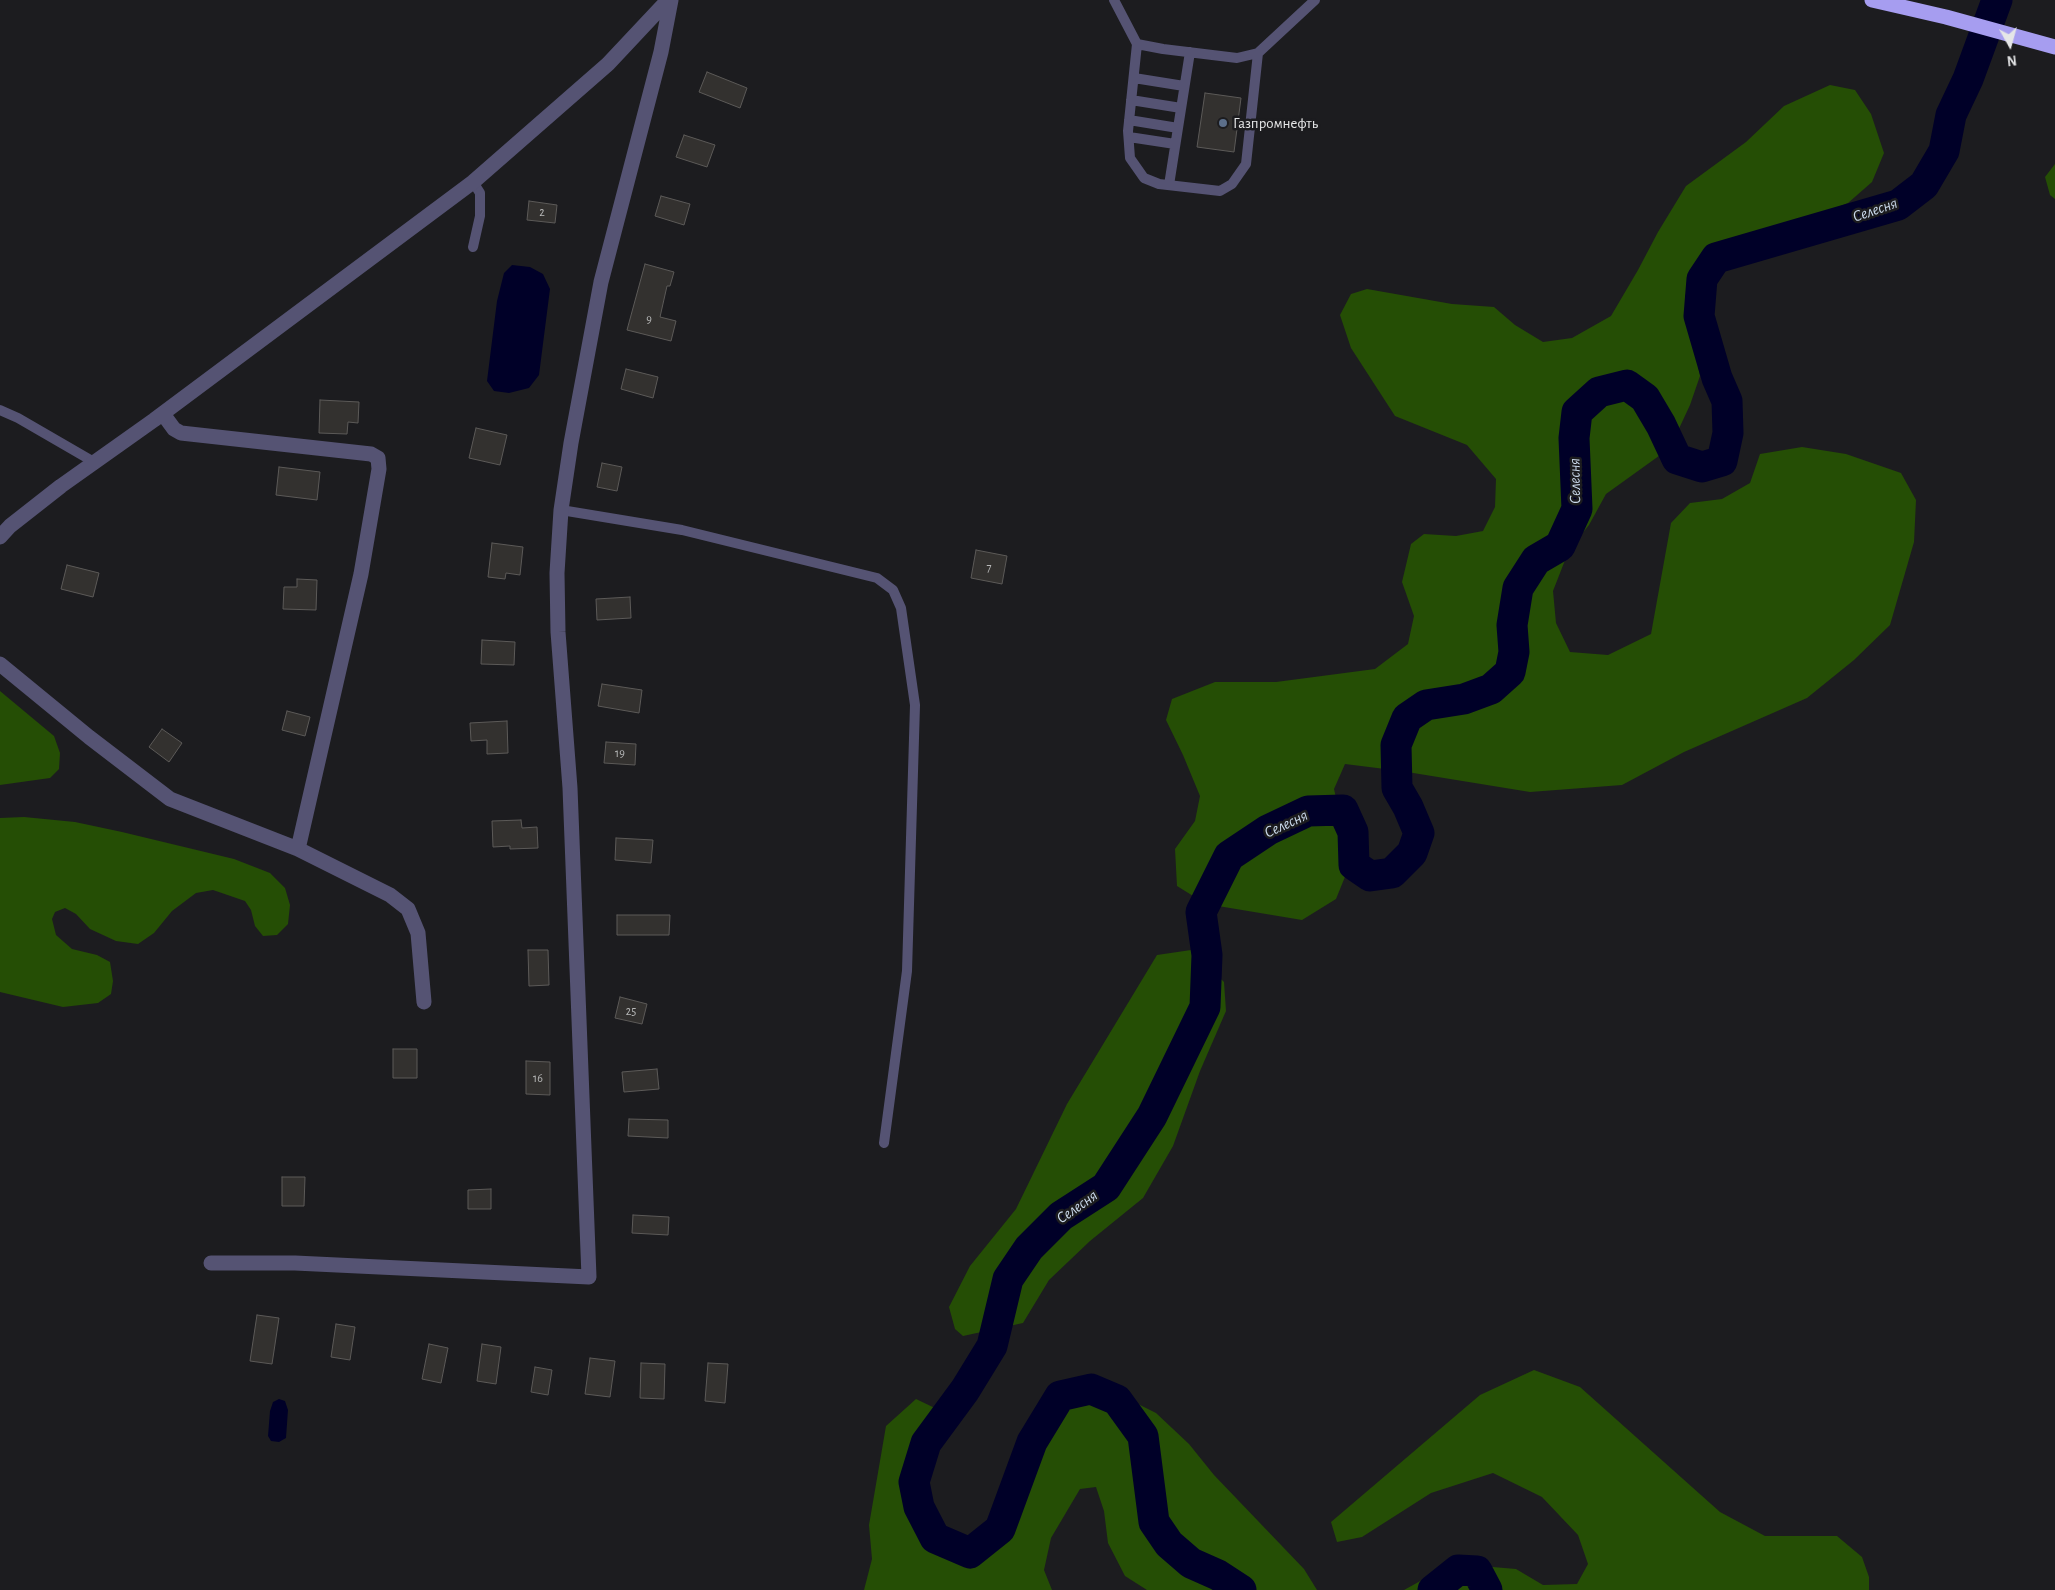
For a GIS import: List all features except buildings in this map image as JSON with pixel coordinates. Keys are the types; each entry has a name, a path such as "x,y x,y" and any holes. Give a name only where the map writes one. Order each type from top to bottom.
{"highway":[{"path":"1872,0 1946,17 2055,47"}],"street":[{"path":"0,537 10,526 94,462 163,414 473,182 608,64 670,0"},
{"path":"211,1263 294,1263 589,1277 570,788 558,632 557,573 561,510 571,444 601,282 661,52 670,0"},
{"path":"163,414 174,429 181,433 371,454 378,458 379,468 361,574 298,849"},
{"path":"0,664 89,737 170,799 298,849 390,895 408,909 418,933 424,1002"}],"lane":[{"path":"1114,0 1137,44 1129,120 1130,158 1144,178 1159,184 1220,192 1232,184 1240,175 1246,164 1258,53"},
{"path":"1137,44 1237,58 1258,53 1315,0"},
{"path":"1169,185 1190,52"},
{"path":"1134,78 1184,86"},
{"path":"1131,100 1181,108"},
{"path":"1129,120 1178,128"},
{"path":"1128,137 1175,144"},
{"path":"473,182 480,193 480,216 473,247"},
{"path":"0,410 18,418 94,462"},
{"path":"561,510 682,530 877,578 893,590 902,608 915,705 907,971 884,1143"}],"green space":[{"path":"1830,85 1855,90 1871,114 1884,153 1872,182 1848,203 1797,224 1708,252 1694,267 1685,297 1700,376 1690,405 1670,448 1606,494 1589,525 1569,550 1553,591 1556,623 1570,652 1608,655 1651,634 1671,523 1690,503 1722,499 1750,483 1760,454 1802,447 1846,454 1901,473 1916,500 1914,542 1890,625 1854,660 1807,698 1684,752 1622,785 1530,792 1345,764 1334,789 1351,862 1336,899 1302,920 1206,904 1177,886 1175,849 1195,821 1200,796 1166,720 1172,699 1215,682 1276,682 1375,669 1408,644 1414,616 1402,582 1411,544 1424,534 1456,536 1483,531 1495,507 1496,479 1467,445 1395,416 1351,348 1340,315 1351,294 1367,289 1452,304 1494,307 1515,325 1543,342 1572,338 1611,316 1686,186 1746,142 1784,106"},
{"path":"2055,164 2055,199 2050,195 2045,177"},
{"path":"0,691 54,736 60,753 59,769 50,778 0,785"},
{"path":"24,817 75,822 122,832 234,859 270,873 285,888 290,905 288,924 277,935 263,936 255,926 251,910 245,901 213,890 196,893 172,911 154,933 138,944 116,941 90,929 76,914 65,908 55,912 52,919 56,935 72,949 97,955 110,962 113,981 111,994 98,1003 63,1007 0,992 0,818"},
{"path":"1191,950 1224,982 1226,1011 1200,1071 1173,1146 1143,1198 1090,1241 1049,1280 1023,1323 963,1336 955,1329 949,1307 970,1266 1016,1209 1067,1104 1157,955"},
{"path":"1534,1370 1580,1387 1720,1512 1765,1536 1837,1536 1862,1557 1869,1577 1869,1590 1404,1590 1433,1574 1481,1566 1516,1569 1543,1585 1577,1584 1588,1564 1578,1535 1542,1497 1493,1473 1431,1493 1362,1537 1337,1542 1331,1522 1480,1395"},
{"path":"1091,1389 1130,1400 1156,1413 1189,1444 1214,1475 1304,1569 1317,1590 1147,1590 1125,1576 1108,1543 1104,1511 1096,1487 1080,1489 1051,1538 1044,1570 1052,1590 864,1590 872,1559 869,1525 886,1426 916,1399 939,1410 914,1482 919,1507 935,1538 969,1553 1000,1529 1032,1442 1060,1396"}],"water":[{"path":"512,265 530,267 543,274 550,289 539,375 529,388 509,393 494,391 487,381 497,301 504,273"},
{"path":"279,1399 285,1401 288,1410 286,1438 279,1442 271,1441 268,1436 270,1411 273,1402"}],"waterway":[{"name":"Селесня","path":"1241,1590 1218,1575 1191,1563 1169,1544 1154,1522 1143,1436 1117,1400 1091,1389 1060,1396 1032,1442 1000,1529 970,1553 935,1538 919,1507 914,1482 926,1443 965,1390 992,1346 1008,1279 1029,1248 1061,1216 1106,1187 1152,1116 1205,1007 1207,955 1201,912 1229,856 1268,830 1308,811 1343,810 1353,832 1354,865 1370,876 1392,873 1412,853 1419,833 1408,807 1397,788 1396,745 1407,718 1426,705 1464,699 1491,689 1510,672 1514,652 1512,625 1518,588 1536,560 1560,546 1577,509 1574,438 1577,412 1599,392 1627,385 1645,398 1661,425 1677,459 1702,467 1722,461 1728,433 1727,401 1717,378 1699,316 1702,279 1716,258 1898,205 1924,185 1944,151 1951,115 1968,79 1997,0"},
{"name":"Селесня","path":"1433,1590 1458,1570 1477,1571 1487,1590"}],"place":[{"name":"Газпромнефть","path":"1223,123"}]}
